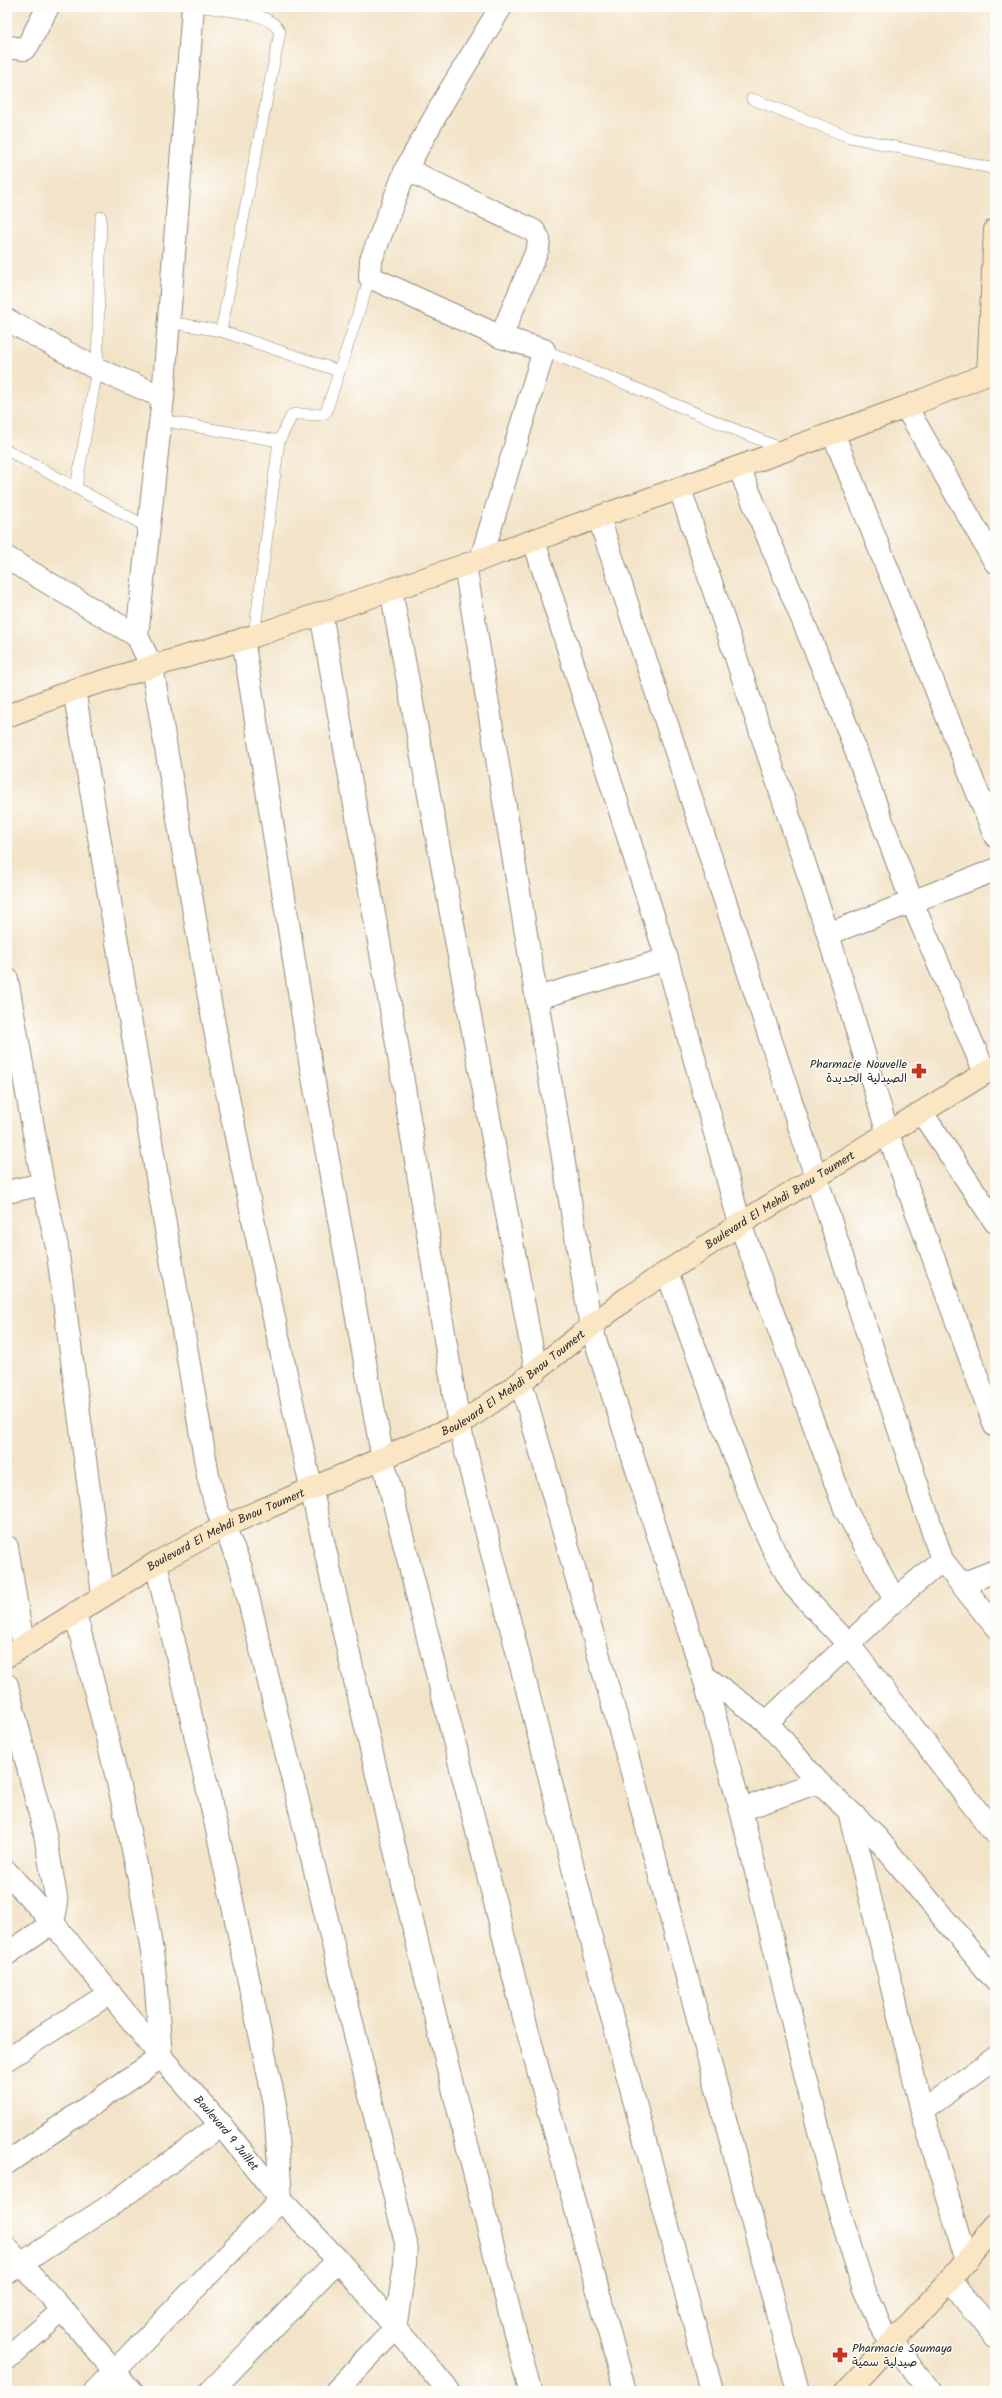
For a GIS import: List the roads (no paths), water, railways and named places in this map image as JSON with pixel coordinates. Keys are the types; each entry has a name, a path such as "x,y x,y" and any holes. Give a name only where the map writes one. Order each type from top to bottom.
{"street":[{"path":"7,47 24,49 28,45 48,7"},
{"path":"193,7 163,397 137,636 152,667 230,1108 310,1489 461,2124 530,2391"},
{"path":"501,7 446,97 406,169 371,260 370,277 501,337 544,350 473,562 538,998 591,1326 703,1675 741,1810 833,2189 864,2289 875,2314 891,2342 929,2391"},
{"path":"406,169 534,231 539,239 538,248 501,337"},
{"path":"7,716 74,690 248,637 473,562 993,377 995,230"},
{"path":"7,320 97,369 163,397"},
{"path":"906,407 995,562"},
{"path":"833,434 995,836"},
{"path":"738,468 844,719 912,902 990,1070"},
{"path":"680,489 828,934 888,1134 995,1426"},
{"path":"599,518 942,1560 995,1626"},
{"path":"534,541 667,959 740,1224 845,1509 895,1600"},
{"path":"7,558 137,636"},
{"path":"391,590 528,1376 633,1776 798,2391"},
{"path":"321,613 395,1032 459,1425 599,1969 712,2391"},
{"path":"248,637 310,1061 383,1460 522,2009 624,2391"},
{"path":"74,690 202,1443 216,1506 243,1575 403,2228 407,2252 395,2329 336,2391"},
{"path":"828,934 995,870"},
{"path":"538,998 667,959"},
{"path":"7,979 43,1184 57,1247 103,1596"},
{"name":"Boulevard El Mehdi Bnou Toumert","path":"15,1650 156,1564 225,1526 310,1489 383,1460 459,1425 528,1376 627,1298 740,1224 990,1070"},
{"path":"922,1113 995,1222"},
{"path":"7,1192 43,1184"},
{"path":"667,1272 747,1490 775,1553 793,1585 850,1646 995,1834"},
{"path":"7,1547 15,1650"},
{"path":"767,1722 850,1646 895,1600 942,1560"},
{"path":"95,2391 281,2200 275,2105 218,1837 156,1564"},
{"path":"962,1584 995,1571"},
{"path":"7,2163 161,2057 152,1952 113,1760 74,1613"},
{"path":"703,1675 767,1722 818,1782 872,1832 995,1980"},
{"path":"7,1685 45,1834 57,1903 53,1923 7,1954"},
{"path":"741,1810 818,1782"},
{"path":"849,1811 922,2111 967,2261"},
{"name":"Boulevard 9 Juillet","path":"7,1872 53,1923 161,2057 221,2125 281,2200 338,2260 449,2391"},
{"path":"7,2059 110,1993"},
{"path":"922,2111 995,2058"},
{"path":"131,2391 63,2310 12,2261 114,2203 221,2125"},
{"path":"847,2391 891,2342 952,2280 995,2227"},
{"path":"212,2391 338,2260"},
{"path":"952,2280 995,2337"},
{"path":"7,2359 63,2310"}],"lane":[{"path":"205,7 266,18 277,25 280,32 221,331"},
{"path":"752,99 850,137 995,170"},
{"path":"76,488 97,369 101,217"},
{"path":"248,637 279,441 292,415 316,416 326,412 370,277"},
{"path":"169,322 221,331 339,371"},
{"path":"544,350 785,451"},
{"path":"160,420 279,441"},
{"path":"7,450 149,528"}],"place":[{"name":"Pharmacie Nouvelle الصيدلية الجديدة","path":"919,1071"},
{"name":"Pharmacie Soumaya صيدلية سمية","path":"840,2355"}]}
